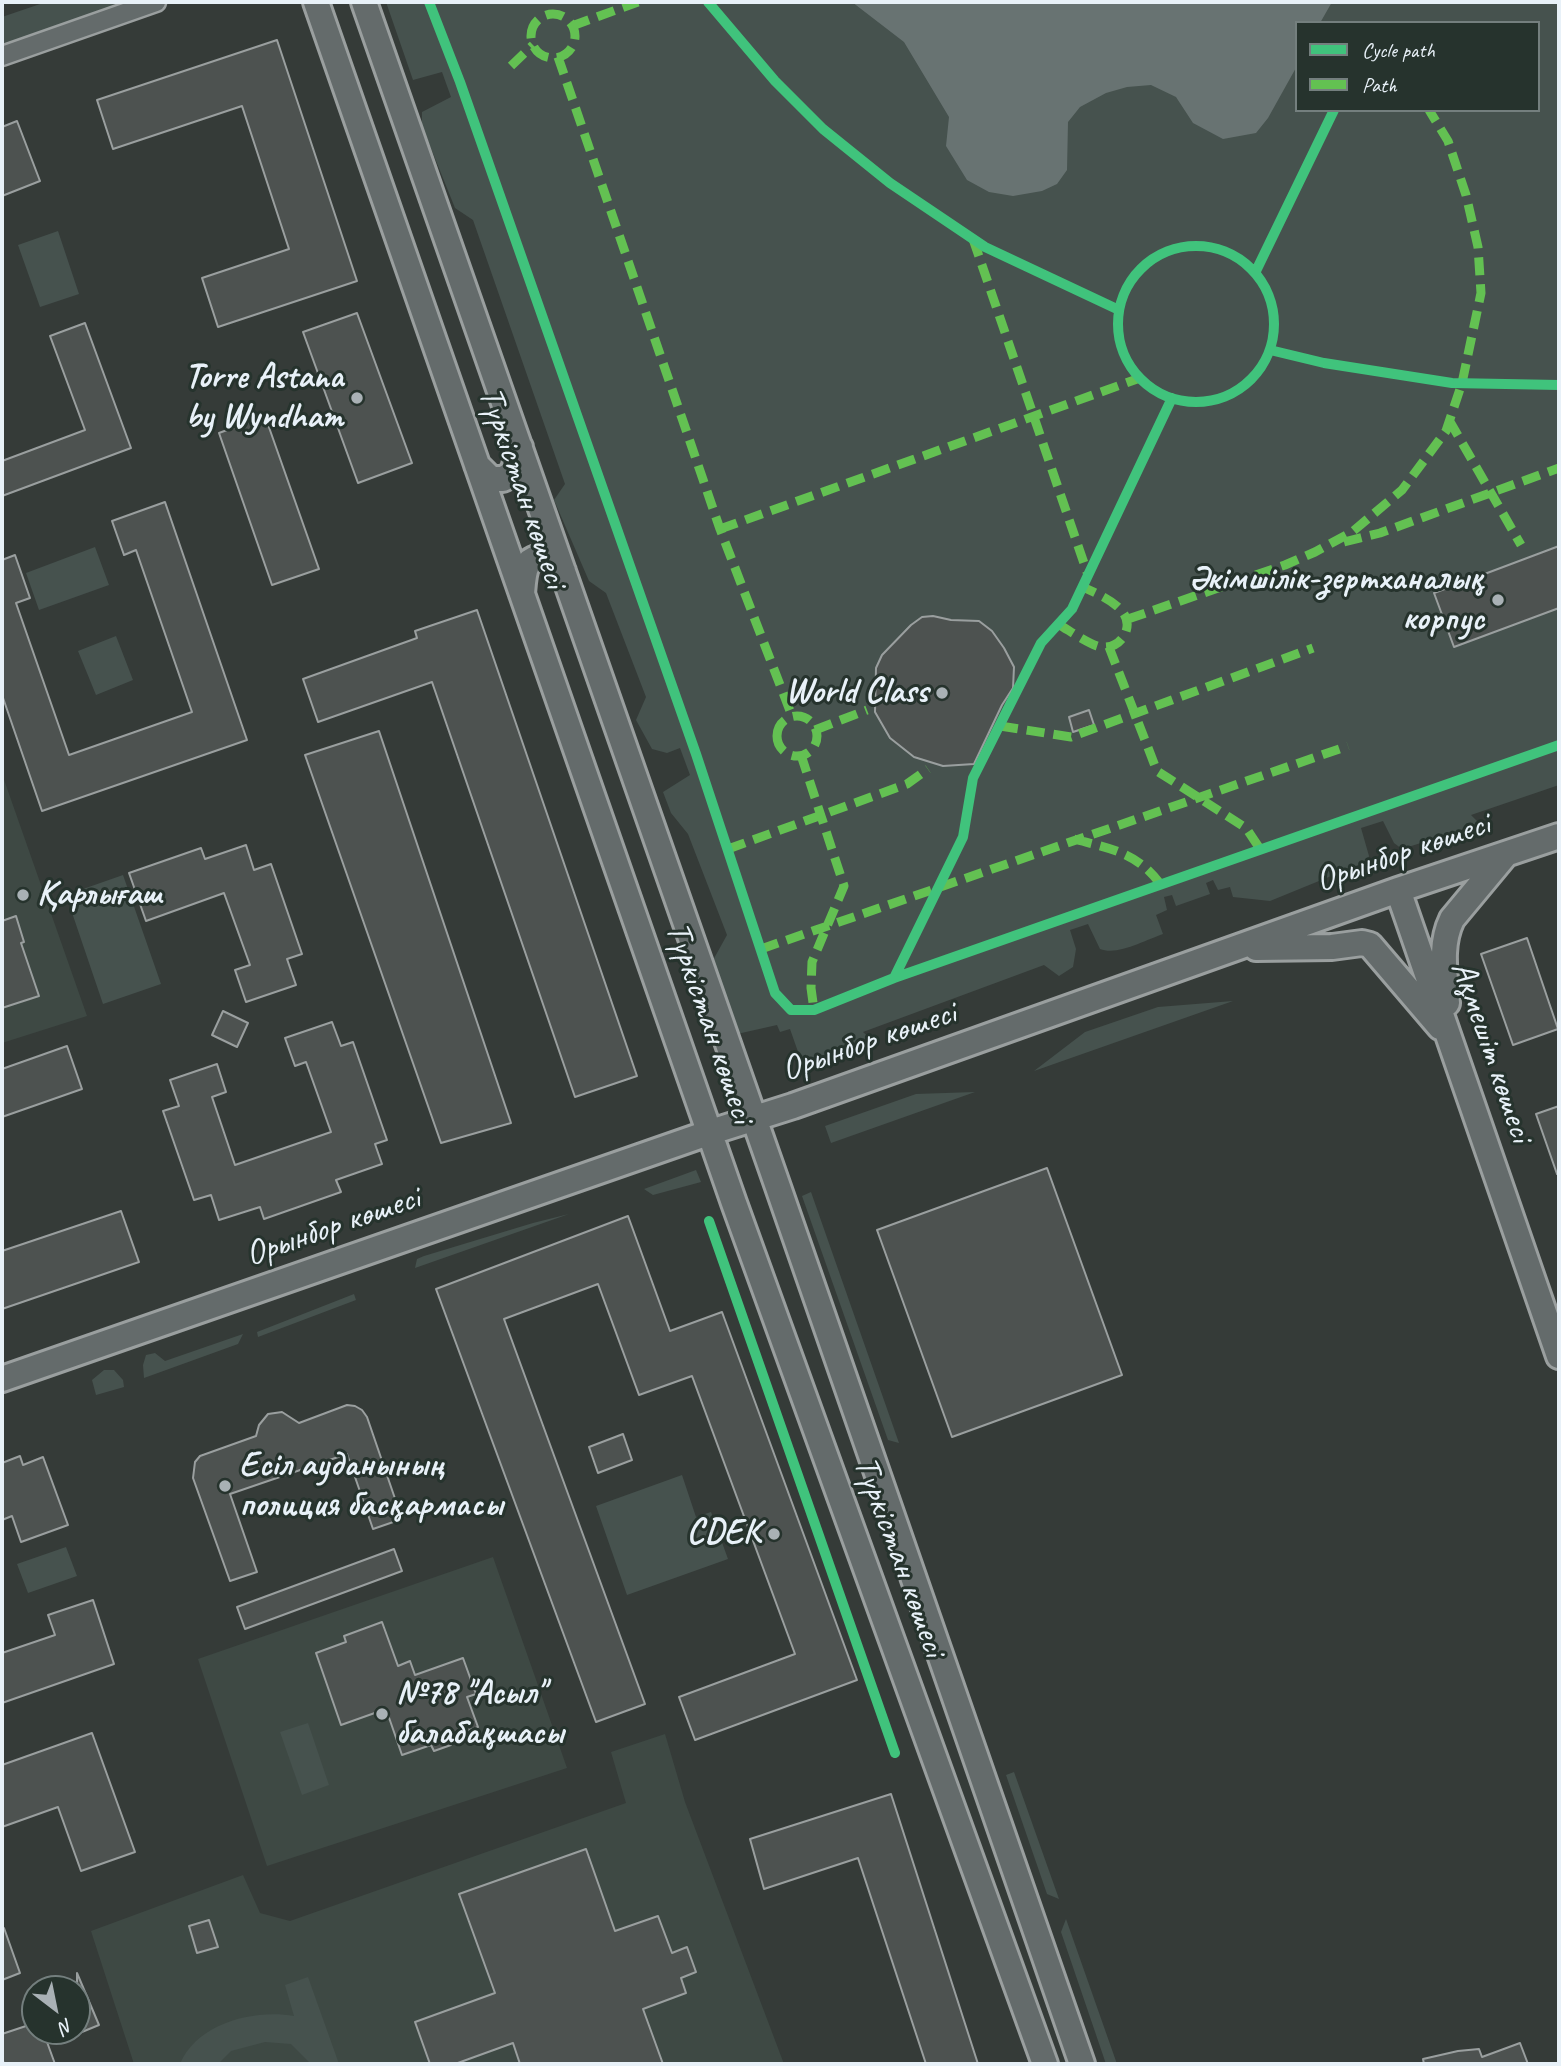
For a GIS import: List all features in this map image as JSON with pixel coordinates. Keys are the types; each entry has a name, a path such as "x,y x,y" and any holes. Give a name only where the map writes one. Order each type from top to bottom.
{"main road":[{"name":"Түркістан көшесі","path":"316,2 710,1132 1045,2064"},
{"name":"Түркістан көшесі","path":"364,2 1082,2064"},
{"path":"477,465 491,479 503,479 513,473 520,447"},
{"path":"522,595 524,572 531,559 540,556 554,559 563,571"},
{"name":"Орынбор көшесі","path":"2,1379 710,1132 793,1106 1398,890 1559,836"},
{"path":"1449,1038 1443,948 1447,929 1451,919 1506,854"},
{"name":"Ақмешіт көшесі","path":"1398,890 1559,1356"},
{"path":"1235,949 1332,947 1362,943 1370,945 1449,1038"}],"street":[{"path":"2,57 156,2"}],"shaded area":[{"path":"46,2 136,2 2,45 2,17"},
{"path":"386,2 1559,2 1559,785 1471,815 1480,824 1402,849 1394,843 1383,821 1361,828 1368,861 1270,901 1233,897 1230,887 1218,890 1213,880 1206,883 1210,894 1176,906 1172,895 1164,897 1167,910 1156,915 1163,934 1123,949 1100,949 1088,924 1070,930 1076,949 1073,967 1059,976 1044,965 863,1032 876,1044 803,1066 790,1029 780,1032 777,1025 737,1034 712,962 727,935 688,834 671,813 663,792 690,775 680,748 667,753 652,749 636,720 646,697 606,593 589,581 554,500 565,484 473,220 455,208 422,126 422,112 451,97 442,72 413,80"},
{"path":"852,2 1332,2 1321,21 1295,21 1295,70 1268,118 1256,133 1223,139 1193,123 1176,97 1151,85 1127,87 1106,93 1080,107 1068,122 1067,170 1057,184 1042,191 1013,196 989,192 967,180 946,146 949,117 904,42"},
{"path":"58,231 79,294 40,307 18,245"},
{"path":"95,547 109,585 39,610 26,573"},
{"path":"116,636 133,680 96,695 78,651"},
{"name":"Қарлығаш","path":"2,774 87,1016 2,1043"},
{"path":"123,875 161,984 103,1004 66,895"},
{"path":"1233,1001 1034,1071 1085,1032 1158,1007"},
{"path":"975,1092 831,1143 825,1126 916,1094"},
{"path":"696,1170 701,1182 653,1195 644,1189"},
{"path":"811,1192 899,1443 888,1440 802,1196"},
{"path":"569,1214 415,1268 417,1259 424,1256"},
{"path":"354,1294 356,1300 258,1337 257,1332"},
{"path":"243,1334 238,1344 144,1378 143,1365 146,1355 155,1353 165,1361"},
{"path":"104,1370 114,1370 123,1380 124,1387 96,1395 92,1380"},
{"path":"682,1475 696,1517 711,1512 728,1559 627,1595 596,1506"},
{"path":"66,1547 77,1576 28,1593 17,1564"},
{"name":"№78 \"Асыл\" балабақшасы","path":"493,1557 567,1768 267,1866 198,1659"},
{"path":"308,1723 329,1785 302,1795 280,1732"},
{"path":"665,1734 685,1802 784,2064 134,2064 91,1931 243,1875 260,1913 290,1921 626,1803 611,1752"},
{"path":"1014,1772 1059,1899 1047,1894 1006,1775"},
{"path":"1066,1919 1117,2064 1106,2064 1061,1932"},
{"path":"308,1977 339,2064 311,2064 291,2044 265,2042 231,2051 218,2064 180,2064 199,2038 228,2022 262,2015 294,2016 285,1985"}],"building":[{"path":"277,40 357,281 218,327 202,278 289,249 242,106 113,149 97,100"},
{"path":"17,121 40,181 2,196 2,127"},
{"name":"Torre Astana by Wyndham","path":"357,313 412,463 358,483 303,332"},
{"path":"85,323 131,448 2,496 2,461 85,430 50,336"},
{"path":"265,416 319,569 272,585 219,433"},
{"path":"165,502 247,740 42,811 2,695 2,560 15,555 30,598 16,603 69,755 192,712 136,550 124,555 112,521"},
{"name":"Әкімшілік-зертханалық корпус","path":"1559,546 1559,608 1454,647 1434,593"},
{"path":"477,610 637,1076 575,1097 432,682 318,722 303,679 417,638 415,631"},
{"name":"World Class","path":"922,617 979,621 992,631 1014,667 1013,688 974,764 943,766 914,757 890,738 875,712 876,668 882,655 911,625"},
{"path":"1089,710 1094,725 1073,732 1069,717"},
{"path":"379,731 511,1123 441,1143 305,755"},
{"path":"246,845 254,870 271,864 302,954 287,959 296,985 246,1002 235,970 250,965 224,893 146,921 129,873 201,848 205,859"},
{"path":"16,916 24,942 21,943 39,996 2,1008 2,921"},
{"path":"1527,938 1558,1029 1513,1045 1481,954"},
{"path":"223,1011 248,1023 237,1047 212,1035"},
{"path":"332,1022 341,1046 353,1042 387,1140 375,1144 382,1164 336,1180 341,1192 264,1219 260,1207 219,1220 211,1195 194,1200 163,1111 179,1106 170,1080 217,1064 226,1092 212,1097 235,1165 331,1132 306,1062 295,1066 285,1038"},
{"path":"67,1046 82,1089 2,1117 2,1069"},
{"path":"1559,1106 1559,1173 1557,1174 1536,1114"},
{"path":"1047,1168 1122,1375 952,1437 877,1230"},
{"path":"121,1211 139,1262 2,1309 2,1251"},
{"path":"628,1216 670,1331 722,1312 857,1680 695,1740 679,1697 795,1654 692,1376 639,1395 598,1284 504,1319 645,1704 596,1722 436,1289"},
{"name":"Есіл ауданының полиция басқармасы","path":"347,1405 362,1410 367,1417 402,1519 373,1529 347,1454 230,1494 257,1572 230,1581 193,1478 195,1462 200,1456 256,1436 259,1425 268,1414 282,1412 299,1423"},
{"path":"623,1434 632,1460 598,1473 589,1447"},
{"path":"20,1456 23,1465 43,1457 68,1525 21,1542 12,1516 2,1520 2,1463"},
{"path":"394,1549 402,1571 245,1629 237,1607"},
{"path":"93,1600 114,1664 2,1703 2,1653 55,1635 48,1615"},
{"path":"382,1622 398,1666 410,1661 415,1675 463,1658 476,1694 467,1697 478,1727 449,1738 451,1745 434,1751 431,1745 402,1755 386,1709 341,1725 316,1653 346,1642 344,1636"},
{"path":"92,1733 135,1852 81,1871 58,1807 2,1827 2,1765"},
{"path":"891,1794 978,2064 926,2064 858,1858 764,1889 750,1839"},
{"path":"586,1849 615,1931 658,1916 672,1953 687,1947 696,1972 681,1978 686,1993 643,2009 663,2064 520,2064 513,2043 455,2064 430,2064 415,2022 495,1993 459,1894"},
{"path":"209,1920 218,1947 197,1953 189,1926"},
{"path":"2,1928 20,1973 2,1980"},
{"path":"91,2006 99,2025 91,2028"},
{"path":"21,2028 21,2045 48,2045 55,2064 4,2064 2,2034"},
{"path":"1520,2043 1528,2064 1424,2064 1423,2059 1479,2049 1482,2057"}],"marked path":[{"path":"572,26 638,2"},
{"path":"553,14 568,21 575,36 568,51 553,58 538,51 531,36 538,21 553,14"},
{"path":"511,66 533,45"},
{"path":"558,57 720,529 792,716"},
{"path":"1128,619 1285,565 1352,532 1402,490 1446,431 1462,383 1481,293 1478,247 1466,195 1448,141 1430,112"},
{"path":"973,239 1088,575"},
{"path":"720,529 1140,378"},
{"path":"1449,420 1521,545"},
{"path":"1344,542 1380,533 1559,468"},
{"path":"1058,624 1097,646 1112,646 1123,637 1127,624 1121,610 1108,599 1083,587"},
{"path":"1109,647 1157,771 1246,828 1260,849"},
{"path":"1000,726 1071,737 1313,648"},
{"path":"815,730 867,710"},
{"path":"797,716 811,722 817,736 811,750 797,756 783,750 777,736 783,722 797,716"},
{"path":"761,949 1348,746"},
{"path":"801,755 844,886 812,962 814,1010"},
{"path":"728,849 907,784 928,769"},
{"path":"1074,839 1122,853 1142,865 1161,885"}],"cycle path":[{"path":"429,2 460,82 696,754 775,993 791,1010 814,1010 894,978 1559,745"},
{"path":"708,2 775,81 823,129 890,183 985,247 1119,310"},
{"path":"1255,273 1333,112"},
{"path":"1196,246 1226,252 1251,269 1268,294 1274,324 1268,354 1251,379 1226,396 1196,402 1166,396 1141,379 1124,354 1118,324 1124,294 1141,269 1166,252 1196,246"},
{"path":"1270,350 1324,363 1452,383 1559,385"},
{"path":"894,978 963,837 973,778 1041,643 1072,609 1172,398"},
{"path":"709,1221 895,1753"}],"place":[{"name":"Torre Astana by Wyndham","path":"357,398"},
{"name":"Әкімшілік-зертханалық корпус","path":"1498,600"},
{"name":"World Class","path":"942,693"},
{"name":"Қарлығаш","path":"23,895"},
{"name":"Есіл ауданының полиция басқармасы","path":"225,1486"},
{"name":"CDEK","path":"774,1534"},
{"name":"№78 \"Асыл\" балабақшасы","path":"382,1714"}]}
